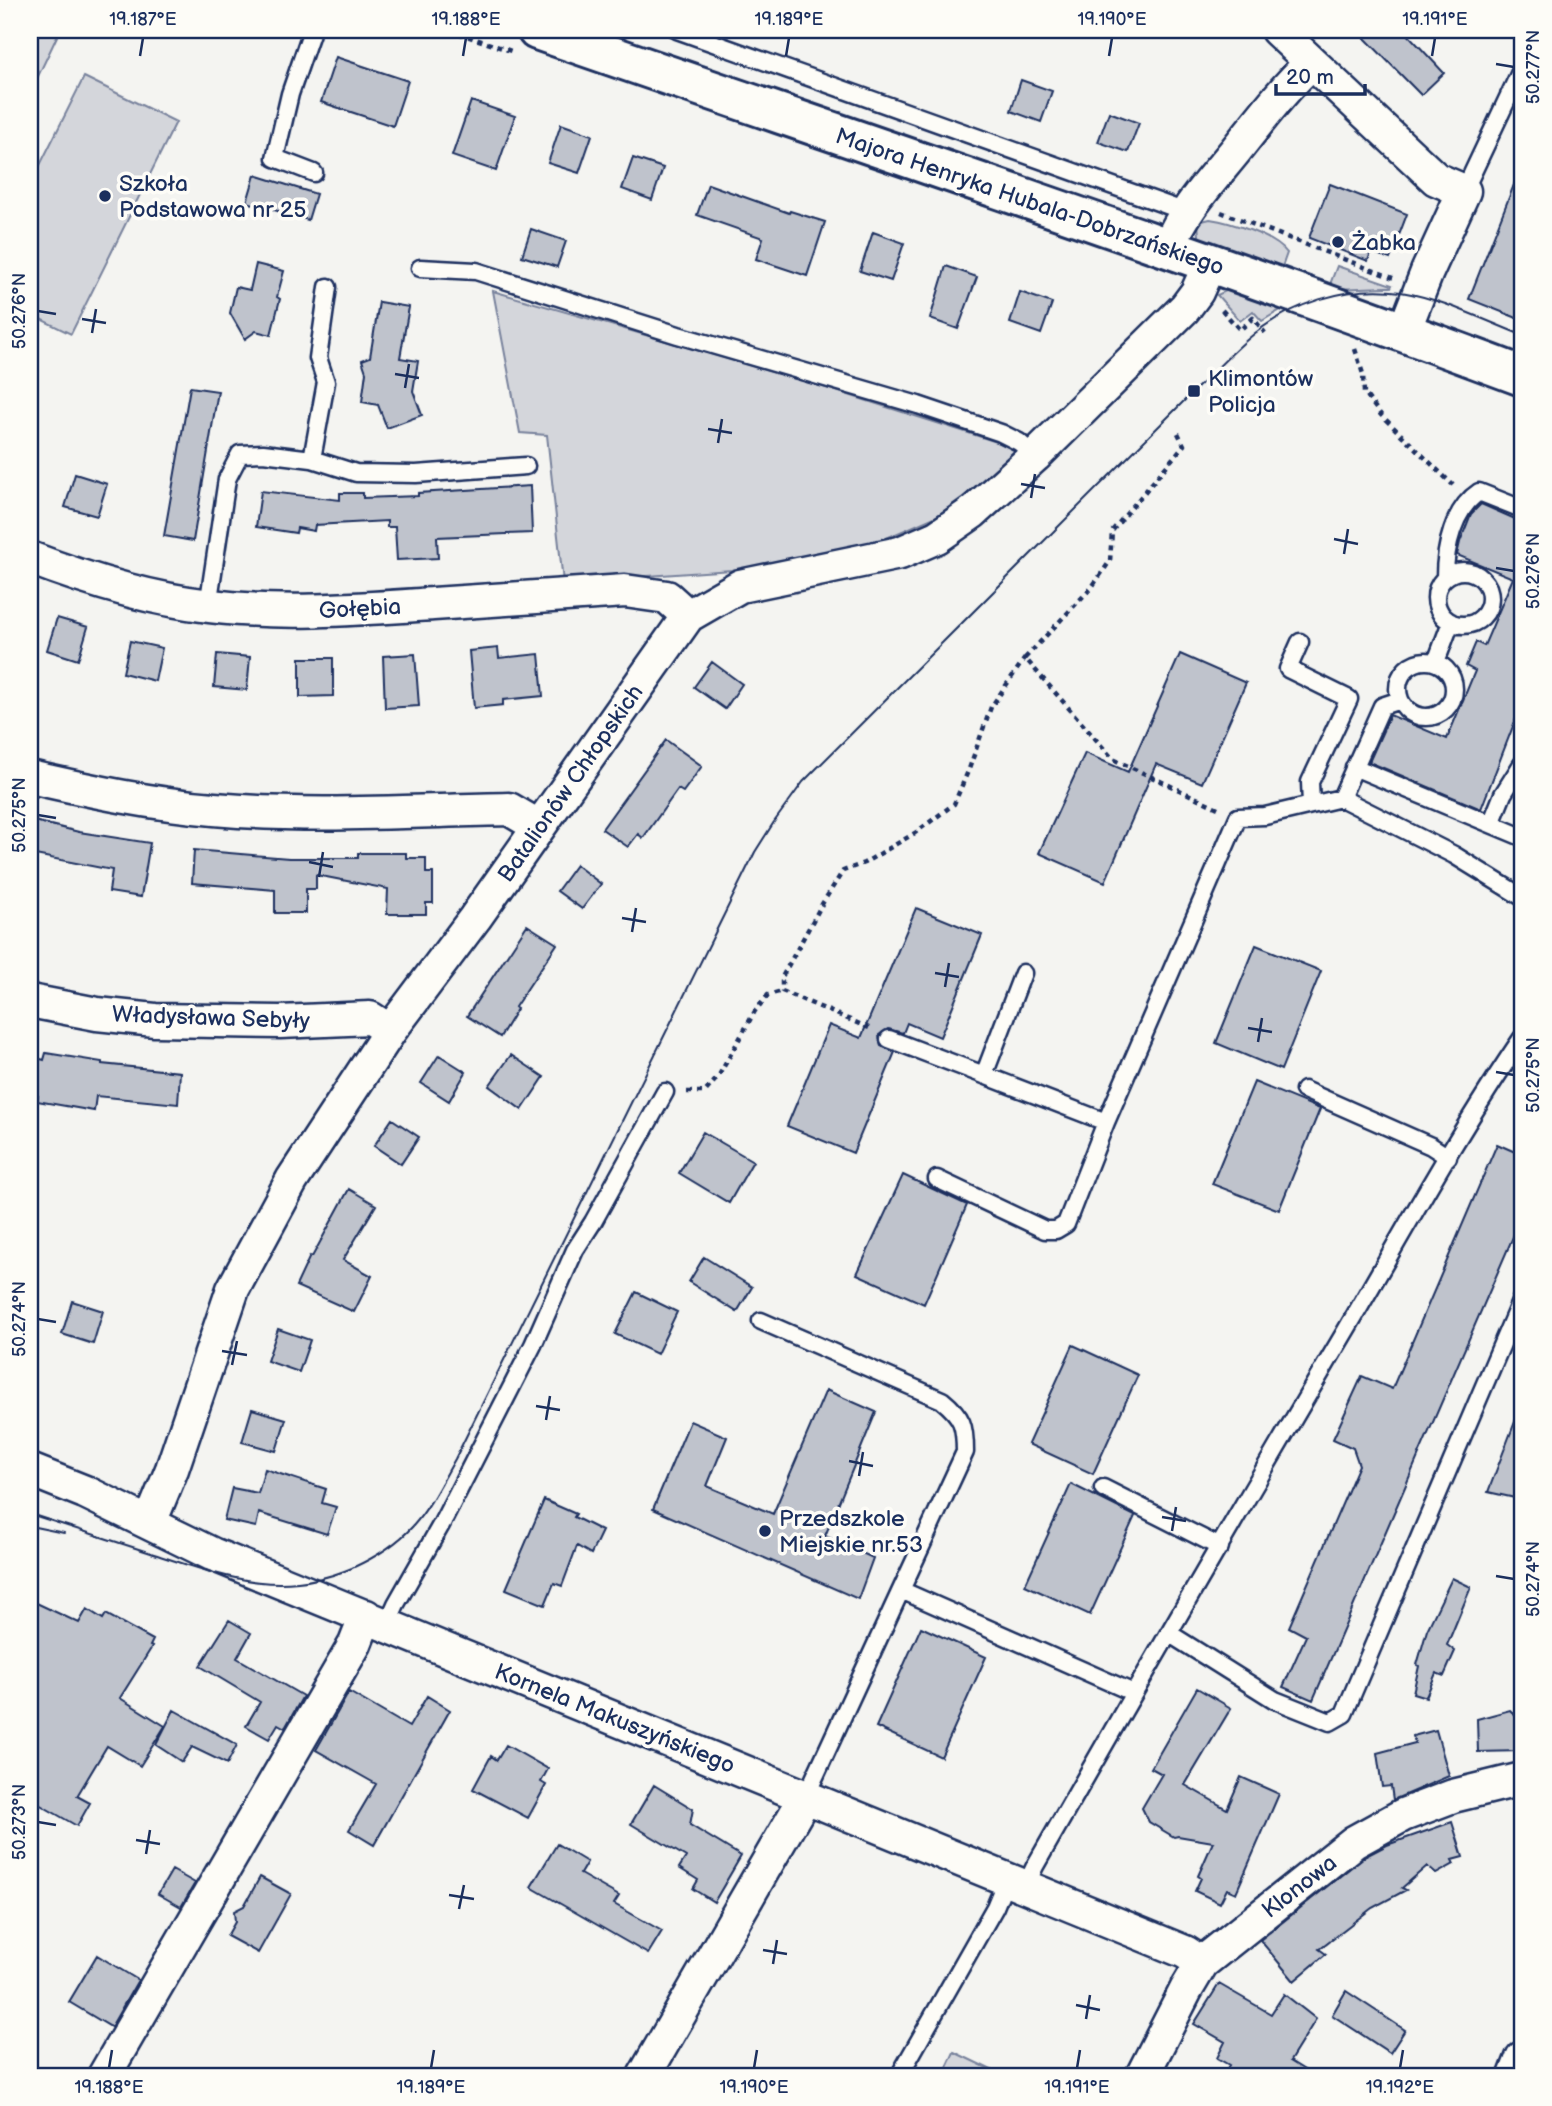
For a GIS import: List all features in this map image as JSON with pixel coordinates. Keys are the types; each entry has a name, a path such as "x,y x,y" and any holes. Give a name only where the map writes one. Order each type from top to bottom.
{"street":[{"name":"Majora Henryka Hubala-Dobrzańskiego","path":"537,30 1168,248 1404,331 1522,376"},
{"path":"1277,30 1436,179 1464,191 1427,272 1404,331"},
{"path":"1168,248 1177,225 1198,210 1292,81 1311,63"},
{"name":"Batalionów Chłopskich","path":"147,1522 156,1508 172,1469 233,1289 292,1180 390,1031 475,918 688,616 740,586 900,553 937,537 973,512 1035,456 1185,309 1197,292 1210,263"},
{"name":"Gołębia","path":"30,558 72,574 139,593 208,606 274,611 360,609 625,591 667,597 688,616"},
{"path":"30,777 109,796 214,809 298,813 509,809 538,826"},
{"name":"Władysława Sebyły","path":"30,1001 97,1014 155,1020 280,1022 370,1018 390,1031"},
{"name":"Kornela Makuszyńskiego","path":"30,1470 85,1492 212,1554 1017,1882 1185,1952 1202,1963"},
{"path":"104,2076 355,1643 377,1620"},
{"name":"Klonowa","path":"1142,2076 1185,1990 1202,1963 1354,1842 1403,1815 1453,1796 1522,1779"},
{"path":"644,2076 806,1796"},
{"path":"1515,2076 1522,2058"}],"lane":[{"path":"312,30 290,94 275,158 314,173"},
{"path":"677,30 1198,210"},
{"path":"1464,191 1522,68"},
{"path":"420,268 476,271 678,335 918,405 1001,433 1019,442 1035,456"},
{"path":"312,459 326,382 318,358 328,287"},
{"path":"208,606 226,479 240,454 263,453 312,459 356,473 416,474 526,466"},
{"path":"1445,577 1445,558 1454,525 1468,499 1479,492 1522,509"},
{"path":"1465,570 1475,573 1484,579 1489,588 1491,599 1488,610 1472,624 1451,622 1442,616 1437,607 1438,585 1454,572 1465,570"},
{"path":"1436,662 1451,622"},
{"path":"1300,642 1288,669 1349,699 1310,782 1311,805"},
{"path":"1414,662 1436,662 1446,668 1452,677 1455,688 1453,699 1438,715 1427,718 1416,715 1406,709 1400,700 1397,690 1399,678 1414,662"},
{"path":"1341,798 1382,706 1400,700"},
{"path":"1491,824 1503,794 1522,764"},
{"path":"1354,766 1522,837"},
{"path":"937,1179 1045,1230 1056,1230 1066,1224 1106,1122 1238,817 1265,816 1341,798 1454,855 1522,897"},
{"path":"985,1075 1023,973"},
{"path":"899,2076 995,1907 1035,1866 1133,1693 1490,1085 1522,1038"},
{"path":"889,1039 1106,1122"},
{"path":"1304,1090 1431,1146 1448,1157"},
{"path":"377,1620 396,1604 442,1525 533,1345 575,1250 665,1091"},
{"path":"1170,1634 1275,1700 1330,1722 1344,1714 1522,1297"},
{"path":"761,1321 942,1400 958,1413 965,1432 965,1452 806,1796"},
{"path":"1103,1488 1220,1547"},
{"path":"901,1590 1133,1693"}],"path":[{"path":"1198,210 1394,279"},
{"path":"1220,309 1240,330 1253,318 1265,333"},
{"path":"1354,341 1356,358 1363,374 1364,393 1381,415 1468,499"},
{"path":"782,991 782,977 843,872 915,833 954,804 991,707 1026,658 1091,587 1110,561 1112,531 1184,445 1178,433"},
{"path":"1026,658 1113,759 1238,817"},
{"path":"665,1091 705,1093 718,1077 755,1011 768,995 782,991 859,1021 889,1039"}],"shaded area":[{"path":"30,30 60,30 32,89 30,88"},
{"path":"84,77 176,122 71,334 30,314 30,185"},
{"path":"1210,219 1252,231 1273,241 1287,253 1281,270 1205,242 1199,236 1198,222"},
{"path":"1337,266 1392,285 1329,287"},
{"path":"1230,289 1287,306 1262,321 1253,311 1240,321 1217,295"},
{"path":"493,291 814,384 1016,448 1005,466 937,516 859,550 732,570 563,582 547,435 520,433"},
{"path":"954,2052 1004,2076 943,2076"}],"building":[{"path":"1357,30 1404,30 1444,73 1421,95"},
{"path":"336,57 408,81 393,126 321,102"},
{"path":"1021,80 1052,91 1041,122 1011,111"},
{"path":"471,101 515,116 496,171 452,156"},
{"path":"1109,112 1139,123 1128,152 1098,142"},
{"path":"561,124 592,135 579,173 548,163"},
{"path":"633,158 663,168 652,200 622,189"},
{"path":"1522,168 1522,320 1469,299"},
{"path":"255,175 316,194 308,220 247,202"},
{"path":"708,184 789,213 790,211 825,222 807,276 756,259 763,238 697,215"},
{"path":"1330,184 1407,214 1390,259 1371,252 1368,261 1309,238"},
{"path":"531,229 566,241 557,267 522,256"},
{"path":"873,232 904,243 891,281 860,271"},
{"path":"256,264 284,271 277,297 280,299 271,335 256,331 245,339 230,313 236,287 250,290"},
{"path":"946,266 977,277 958,329 930,319"},
{"path":"1020,292 1052,303 1041,334 1010,323"},
{"path":"379,302 409,307 400,358 418,361 413,391 422,415 387,428 378,405 362,402 366,372 362,360 370,357"},
{"path":"190,387 218,391 193,541 164,536"},
{"path":"75,474 107,484 97,516 65,507"},
{"path":"530,486 532,533 437,537 438,558 397,560 395,527 387,527 387,521 315,525 314,531 297,528 296,533 256,527 261,491 340,500 340,493 363,493 363,498 418,496 418,493"},
{"path":"1481,504 1522,522 1522,703 1481,809 1369,762 1390,715 1447,739 1475,671 1466,666 1476,642 1484,646 1513,578 1457,555 1471,514"},
{"path":"57,618 88,627 78,660 47,650"},
{"path":"130,641 162,648 155,681 123,673"},
{"path":"498,648 499,658 539,654 543,696 503,700 503,705 474,708 469,651"},
{"path":"217,654 250,657 247,690 214,687"},
{"path":"415,654 419,706 385,708 383,656"},
{"path":"1180,654 1246,683 1202,783 1156,764 1105,882 1039,853 1085,753 1128,772"},
{"path":"300,658 333,658 333,696 300,697"},
{"path":"712,662 742,684 725,709 694,687"},
{"path":"666,740 702,766 683,792 678,789 643,838 638,834 628,847 602,829"},
{"path":"34,821 79,832 150,843 141,897 109,892 112,870 30,854"},
{"path":"194,850 289,858 358,858 358,853 406,853 406,858 426,858 426,873 433,873 433,903 426,903 426,914 387,914 388,889 316,875 316,889 306,889 306,913 275,913 275,890 192,883"},
{"path":"576,865 601,884 582,909 557,891"},
{"path":"916,908 982,935 940,1037 907,1023 903,1033 888,1029 879,1035 881,1046 895,1052 853,1153 787,1126 829,1025 861,1038"},
{"path":"527,925 557,944 515,1007 517,1009 500,1037 467,1016"},
{"path":"1256,945 1321,971 1281,1070 1216,1043"},
{"path":"46,1053 102,1064 180,1072 178,1104 96,1096 94,1111 37,1101 38,1096 30,1095 37,1058 44,1060"},
{"path":"439,1055 466,1072 449,1101 421,1083"},
{"path":"511,1055 544,1077 522,1110 489,1086"},
{"path":"1254,1082 1320,1109 1279,1210 1212,1184"},
{"path":"392,1119 419,1137 401,1164 374,1146"},
{"path":"703,1132 753,1161 729,1203 679,1173"},
{"path":"1497,1144 1522,1155 1522,1216 1313,1700 1283,1687 1306,1636 1289,1627 1359,1465 1353,1448 1333,1439 1362,1376 1392,1389"},
{"path":"903,1175 967,1205 924,1304 857,1274"},
{"path":"349,1189 376,1205 343,1260 372,1276 354,1312 296,1286"},
{"path":"704,1257 752,1287 737,1312 689,1282"},
{"path":"636,1292 677,1312 657,1354 615,1334"},
{"path":"72,1301 103,1311 93,1344 62,1334"},
{"path":"278,1329 310,1340 299,1372 267,1361"},
{"path":"1073,1345 1138,1375 1093,1474 1028,1444"},
{"path":"826,1390 876,1412 825,1536 873,1558 858,1599 653,1509 690,1421 727,1437 707,1486 773,1514"},
{"path":"1521,1406 1522,1476 1515,1498 1488,1492"},
{"path":"252,1409 286,1419 276,1451 242,1442"},
{"path":"265,1469 326,1489 322,1503 336,1507 327,1534 259,1513 256,1527 224,1520 232,1488 258,1493"},
{"path":"1071,1484 1135,1516 1090,1615 1025,1585"},
{"path":"544,1500 576,1514 574,1517 602,1531 591,1554 577,1546 562,1586 554,1583 545,1605 506,1589"},
{"path":"1452,1578 1471,1587 1447,1645 1455,1651 1444,1676 1436,1673 1426,1697 1413,1693 1419,1666 1417,1665 1427,1630"},
{"path":"30,1600 79,1623 87,1609 103,1619 106,1614 153,1640 150,1646 152,1647 120,1698 165,1726 140,1766 107,1746 77,1796 90,1803 77,1826 30,1799"},
{"path":"229,1620 251,1633 237,1658 303,1696 285,1728 278,1724 269,1739 246,1726 260,1702 200,1666"},
{"path":"921,1627 986,1657 941,1757 876,1727"},
{"path":"1197,1688 1231,1708 1185,1785 1227,1809 1241,1777 1279,1794 1236,1893 1227,1889 1220,1903 1195,1891 1201,1878 1198,1876 1213,1842 1174,1837 1149,1822 1142,1808 1162,1774 1151,1768"},
{"path":"349,1692 409,1727 427,1696 450,1710 374,1845 349,1830 376,1784 316,1750"},
{"path":"174,1710 237,1745 227,1764 192,1747 182,1762 156,1745"},
{"path":"1510,1710 1522,1723 1522,1751 1478,1752 1477,1719"},
{"path":"1436,1730 1449,1776 1393,1800 1391,1786 1382,1787 1377,1753 1415,1743 1413,1736"},
{"path":"506,1745 548,1769 541,1782 546,1785 528,1818 473,1789 491,1756 497,1760"},
{"path":"654,1785 693,1809 690,1825 741,1856 714,1902 693,1889 698,1880 679,1868 686,1857 631,1824"},
{"path":"1452,1822 1463,1857 1452,1860 1454,1864 1436,1874 1427,1866 1402,1888 1406,1890 1372,1908 1319,1949 1326,1954 1294,1981 1260,1940 1364,1857 1387,1845"},
{"path":"557,1844 587,1862 580,1874 619,1896 614,1904 662,1931 648,1954 531,1887"},
{"path":"172,1870 195,1883 181,1907 158,1894"},
{"path":"260,1877 291,1894 258,1953 227,1936 235,1922 234,1911 244,1906"},
{"path":"97,1955 138,1980 111,2027 69,2002"},
{"path":"1219,1984 1271,2014 1284,1994 1316,2019 1290,2061 1314,2076 1223,2076 1229,2065 1217,2058 1225,2042 1194,2024"},
{"path":"1346,1991 1405,2030 1390,2053 1332,2015"}],"tram line":[{"path":"30,1514 202,1569 251,1581 300,1582 325,1577 352,1568 392,1545 419,1519 455,1459 755,852 803,782 1227,358 1248,339 1281,316 1320,299 1381,290 1417,295 1463,310 1522,335"},
{"path":"30,1526 64,1533"}],"place":[{"name":"Szkoła Podstawowa nr 25","path":"105,196"},
{"name":"Żabka","path":"1338,242"},
{"name":"Klimontów Policja","path":"1194,391"},
{"name":"Przedszkole Miejskie nr.53","path":"765,1531"}]}
